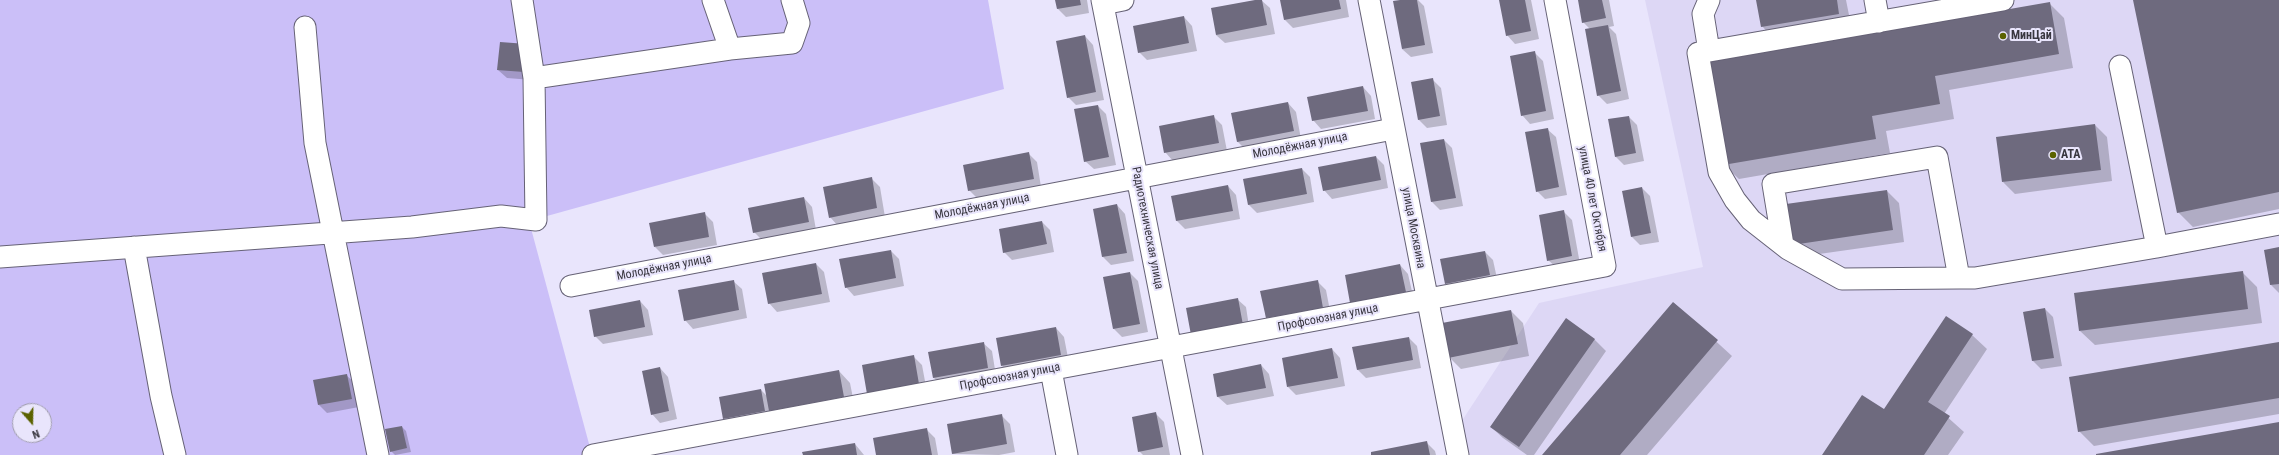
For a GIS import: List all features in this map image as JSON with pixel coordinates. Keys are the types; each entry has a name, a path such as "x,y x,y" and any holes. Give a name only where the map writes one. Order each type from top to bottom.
{"street":[{"path":"0,257 412,227 501,216 536,220 534,78 522,0"},
{"path":"712,0 730,49"},
{"path":"534,78 730,49 792,42 799,23 792,0"},
{"path":"1103,2 1123,0"},
{"name":"улица Москвина","path":"1369,0 1458,455"},
{"name":"улица 40 лет Октября","path":"1427,300 1605,266 1555,0"},
{"path":"1709,0 1703,14 1710,51"},
{"path":"1876,0 1879,22"},
{"path":"2003,0 1698,53 1719,172 1735,200 1751,220 1782,245 1842,278 1975,278 2157,247 2279,224"},
{"name":"Радиотехническая улица","path":"1103,2 1192,455"},
{"path":"305,27 315,143 378,455"},
{"path":"2120,66 2157,247"},
{"name":"Молодёжная улица","path":"571,286 1394,128"},
{"path":"1782,245 1773,184 1936,157 1960,278"},
{"path":"134,247 161,396 175,455"},
{"name":"Профсоюзная улица","path":"593,455 1427,300"},
{"path":"1052,370 1067,455"}],"shaded area":[{"path":"0,0 988,0 1004,89 529,221 592,455 0,455"},
{"path":"1645,0 2279,0 2279,455 1457,455 1452,436 1539,303 1703,267"}],"building":[{"path":"1055,0 1080,0 1081,5 1057,9"},
{"path":"1262,0 1267,25 1216,35 1211,8"},
{"path":"1280,0 1339,0 1341,9 1284,20"},
{"path":"1417,0 1425,45 1402,49 1393,1"},
{"path":"1499,0 1525,0 1531,31 1506,36"},
{"path":"1578,0 1602,0 1606,18 1582,23"},
{"path":"1756,0 1837,0 1839,14 1761,27"},
{"path":"2133,0 2279,0 2279,192 2177,213"},
{"path":"2050,2 2059,54 1935,76 1940,104 1872,116 1876,139 1723,165 1705,62"},
{"path":"1184,16 1189,43 1138,53 1133,26"},
{"path":"1608,25 1621,91 1597,96 1585,29"},
{"path":"1085,35 1096,92 1067,98 1056,41"},
{"path":"500,42 527,44 524,72 497,70"},
{"path":"1535,51 1546,111 1521,116 1510,56"},
{"path":"1433,78 1440,116 1418,120 1411,82"},
{"path":"1363,86 1368,111 1312,121 1307,97"},
{"path":"1288,102 1294,131 1237,142 1231,113"},
{"path":"1098,105 1109,157 1084,162 1074,109"},
{"path":"1214,115 1219,143 1164,153 1159,126"},
{"path":"1629,116 1636,153 1615,157 1608,119"},
{"path":"2095,124 2101,170 2002,182 1996,137"},
{"path":"1548,128 1559,187 1536,192 1525,132"},
{"path":"1444,139 1456,198 1431,202 1420,143"},
{"path":"1029,152 1034,179 968,191 963,165"},
{"path":"1376,156 1381,180 1323,191 1318,167"},
{"path":"1302,168 1307,194 1248,205 1243,179"},
{"path":"872,177 877,208 829,218 823,187"},
{"path":"1228,185 1233,211 1176,221 1171,196"},
{"path":"1642,187 1651,233 1631,237 1622,191"},
{"path":"1887,190 1893,230 1792,245 1786,204"},
{"path":"804,197 809,222 753,233 748,208"},
{"path":"1117,204 1127,253 1102,257 1093,209"},
{"path":"1564,210 1572,256 1547,261 1539,215"},
{"path":"705,212 709,237 654,247 649,223"},
{"path":"1042,221 1047,244 1003,253 999,229"},
{"path":"2279,247 2279,284 2270,285 2264,250"},
{"path":"891,250 896,278 845,288 839,259"},
{"path":"1485,251 1490,275 1445,284 1440,259"},
{"path":"816,263 822,294 768,304 762,273"},
{"path":"1400,264 1406,292 1350,303 1345,275"},
{"path":"2243,271 2248,309 2079,331 2074,293"},
{"path":"1130,272 1140,324 1113,329 1103,277"},
{"path":"734,280 739,310 684,321 678,290"},
{"path":"1318,280 1323,308 1266,318 1260,291"},
{"path":"1238,298 1243,325 1191,335 1186,308"},
{"path":"640,300 645,327 594,337 589,310"},
{"path":"1673,302 1718,340 1620,455 1542,455"},
{"path":"2045,308 2054,358 2032,361 2023,312"},
{"path":"1511,310 1518,344 1448,358 1442,323"},
{"path":"1946,316 1973,334 1928,402 1950,416 1924,455 1822,455 1862,395 1884,409"},
{"path":"1566,318 1595,339 1519,447 1490,427"},
{"path":"1056,327 1061,355 1001,366 996,338"},
{"path":"1409,337 1413,360 1357,370 1352,347"},
{"path":"984,342 988,368 933,378 928,352"},
{"path":"2279,342 2279,398 2078,432 2069,377"},
{"path":"1332,348 1338,378 1287,387 1282,358"},
{"path":"914,355 919,384 867,394 862,365"},
{"path":"1261,364 1266,388 1217,397 1213,374"},
{"path":"660,367 669,411 651,415 642,371"},
{"path":"839,370 844,397 769,411 764,384"},
{"path":"347,374 352,399 318,405 313,380"},
{"path":"761,389 765,411 723,419 719,397"},
{"path":"1156,412 1163,447 1138,452 1132,417"},
{"path":"1002,414 1007,444 952,454 947,424"},
{"path":"2279,422 2279,455 2096,455 2096,454"},
{"path":"402,426 407,448 390,452 385,429"},
{"path":"927,428 932,455 876,455 873,438"},
{"path":"1427,441 1430,455 1371,455 1371,452"},
{"path":"855,443 857,455 803,455 802,452"}],"place":[{"name":"МинЦай","path":"2003,36"},
{"name":"АТА","path":"2053,155"}]}
